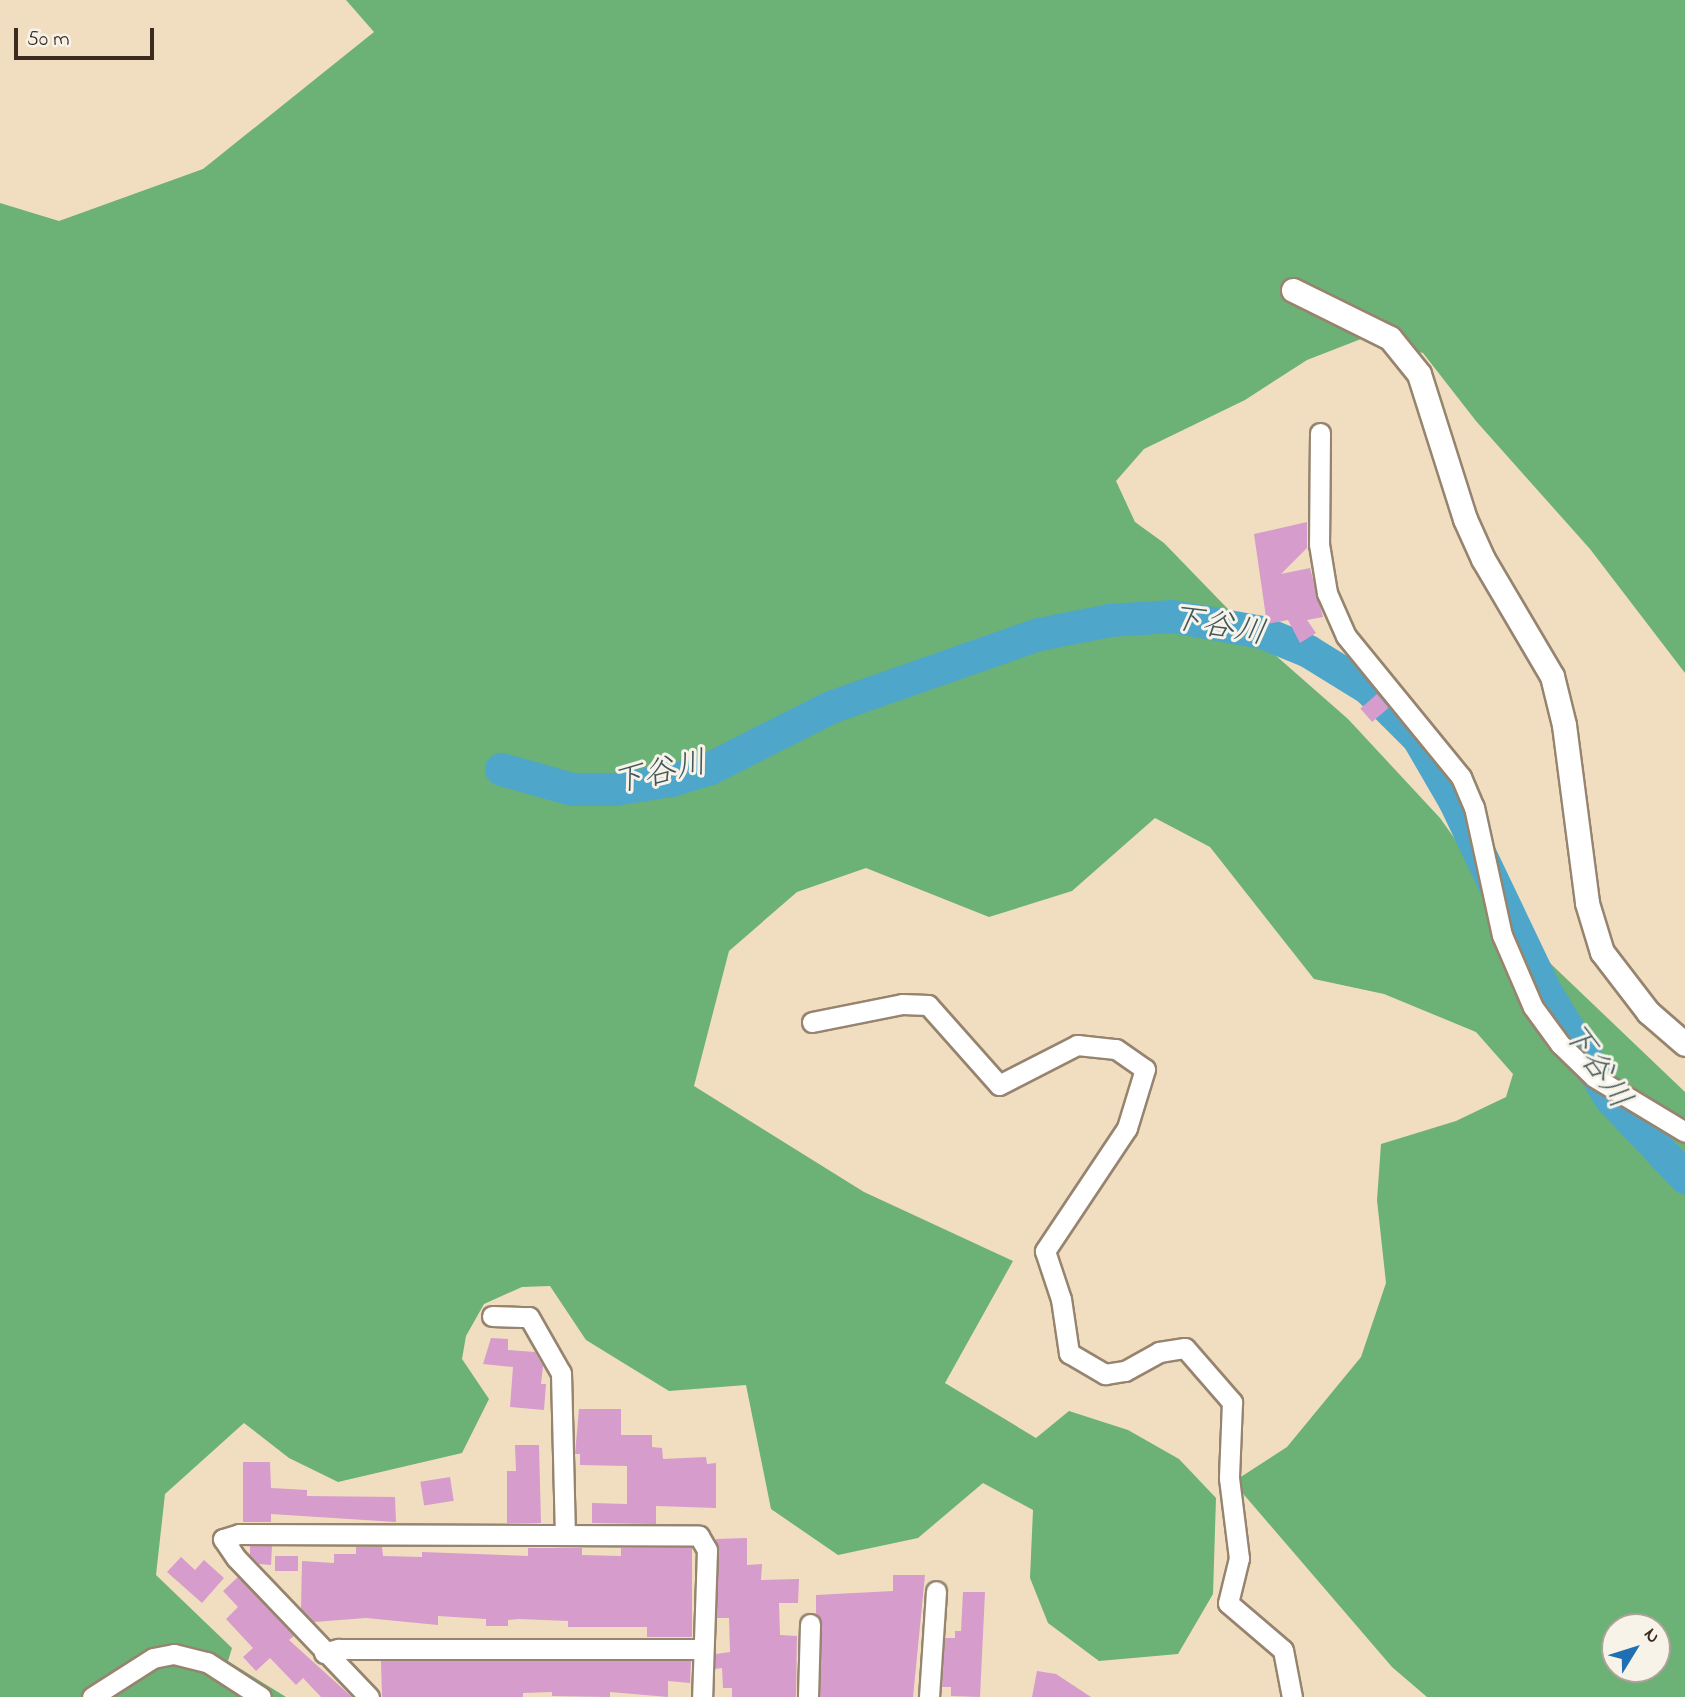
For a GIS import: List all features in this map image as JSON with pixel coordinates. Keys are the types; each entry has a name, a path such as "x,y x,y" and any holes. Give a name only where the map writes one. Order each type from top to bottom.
{"street":[{"path":"1293,290 1391,338 1419,374 1469,529 1552,676 1564,725 1587,903 1602,953 1648,1012 1685,1044"},
{"path":"1320,433 1319,544 1326,593 1346,636 1461,777 1474,807 1502,935 1533,1007 1560,1044 1594,1077 1685,1132"},
{"path":"812,1022 902,1004 928,1005 999,1085 1077,1045 1116,1049 1145,1069 1127,1128 1045,1251 1061,1299 1069,1353 1105,1374 1125,1371 1159,1352 1185,1348 1232,1402 1229,1478 1239,1558 1228,1603 1283,1650 1292,1697"},
{"path":"492,1316 529,1317 561,1373 565,1534"},
{"path":"369,1697 236,1559 223,1539 239,1534 699,1536 707,1550 702,1697"},
{"path":"929,1697 936,1591"},
{"path":"808,1697 810,1624"},
{"path":"324,1653 338,1649 702,1649"},
{"path":"92,1697 153,1658 174,1654 207,1662 261,1697"}],"green space":[{"path":"346,0 1685,0 1685,673 1590,549 1476,421 1423,353 1361,339 1307,360 1245,400 1144,449 1116,481 1135,522 1164,543 1258,640 1348,719 1440,818 1529,943 1685,1092 1685,1697 1427,1697 1392,1667 1233,1482 1287,1447 1361,1357 1386,1283 1377,1200 1381,1144 1456,1121 1506,1097 1513,1074 1476,1032 1384,994 1314,979 1210,847 1155,818 1072,891 989,917 866,868 797,892 729,951 694,1086 864,1192 1013,1261 945,1383 1036,1438 1069,1411 1128,1430 1179,1459 1216,1498 1213,1594 1178,1654 1099,1661 1048,1623 1030,1578 1033,1510 983,1483 918,1538 838,1555 771,1509 746,1385 669,1391 586,1340 550,1286 522,1287 484,1304 466,1336 462,1359 489,1399 462,1453 338,1482 289,1458 244,1423 165,1494 156,1575 232,1648 228,1661 286,1697 0,1697 0,203 59,221 203,169 374,32"}],"building":[{"path":"1307,522 1307,548 1281,574 1310,568 1323,617 1307,620 1316,633 1300,643 1288,620 1267,624 1254,534"},
{"path":"1377,694 1389,708 1372,722 1360,708"},
{"path":"491,1338 508,1339 508,1350 535,1352 543,1366 541,1384 546,1384 544,1410 510,1407 513,1367 483,1364"},
{"path":"579,1409 621,1409 621,1435 652,1435 652,1447 662,1448 663,1459 706,1457 707,1464 716,1463 716,1508 656,1506 656,1524 592,1523 592,1503 627,1504 627,1466 580,1465 580,1454 575,1454"},
{"path":"515,1445 539,1445 541,1523 507,1523 507,1471 516,1471"},
{"path":"243,1462 270,1462 271,1488 307,1490 307,1496 395,1497 396,1522 271,1514 271,1522 243,1522"},
{"path":"450,1477 454,1501 424,1505 420,1482"},
{"path":"747,1538 747,1565 762,1564 761,1580 799,1579 798,1603 779,1603 780,1635 797,1636 796,1697 732,1697 732,1688 723,1688 722,1668 715,1669 716,1654 730,1652 729,1618 717,1618 716,1539"},
{"path":"250,1546 272,1546 271,1565 259,1564 250,1555"},
{"path":"356,1547 382,1547 383,1556 422,1557 422,1552 528,1556 528,1548 582,1548 582,1555 621,1556 621,1548 692,1548 692,1637 647,1637 647,1627 568,1627 568,1621 519,1619 508,1620 508,1626 486,1626 486,1619 438,1616 438,1625 366,1618 314,1622 301,1609 302,1561 334,1563 334,1554 356,1554"},
{"path":"275,1556 298,1556 298,1571 275,1571"},
{"path":"181,1557 195,1570 204,1560 224,1578 202,1603 167,1572"},
{"path":"893,1575 925,1575 913,1697 820,1697 822,1624 816,1613 816,1595 893,1591"},
{"path":"238,1577 294,1636 289,1640 352,1697 321,1697 303,1678 296,1685 270,1658 256,1671 243,1657 253,1648 226,1619 238,1607 223,1591"},
{"path":"963,1592 985,1592 980,1697 951,1696 951,1687 942,1687 945,1638 955,1638 955,1631 961,1631"},
{"path":"381,1661 691,1661 690,1683 668,1681 668,1697 610,1692 610,1697 552,1696 552,1692 523,1693 523,1697 382,1697"},
{"path":"1037,1671 1056,1674 1091,1697 1032,1697"}],"waterway":[{"name":"下谷川","path":"501,769 572,789 614,789 671,780 710,768 830,707 1039,634 1110,620 1172,616 1262,632 1308,651 1368,688 1418,738 1454,800 1545,991 1611,1099 1685,1177"}]}
